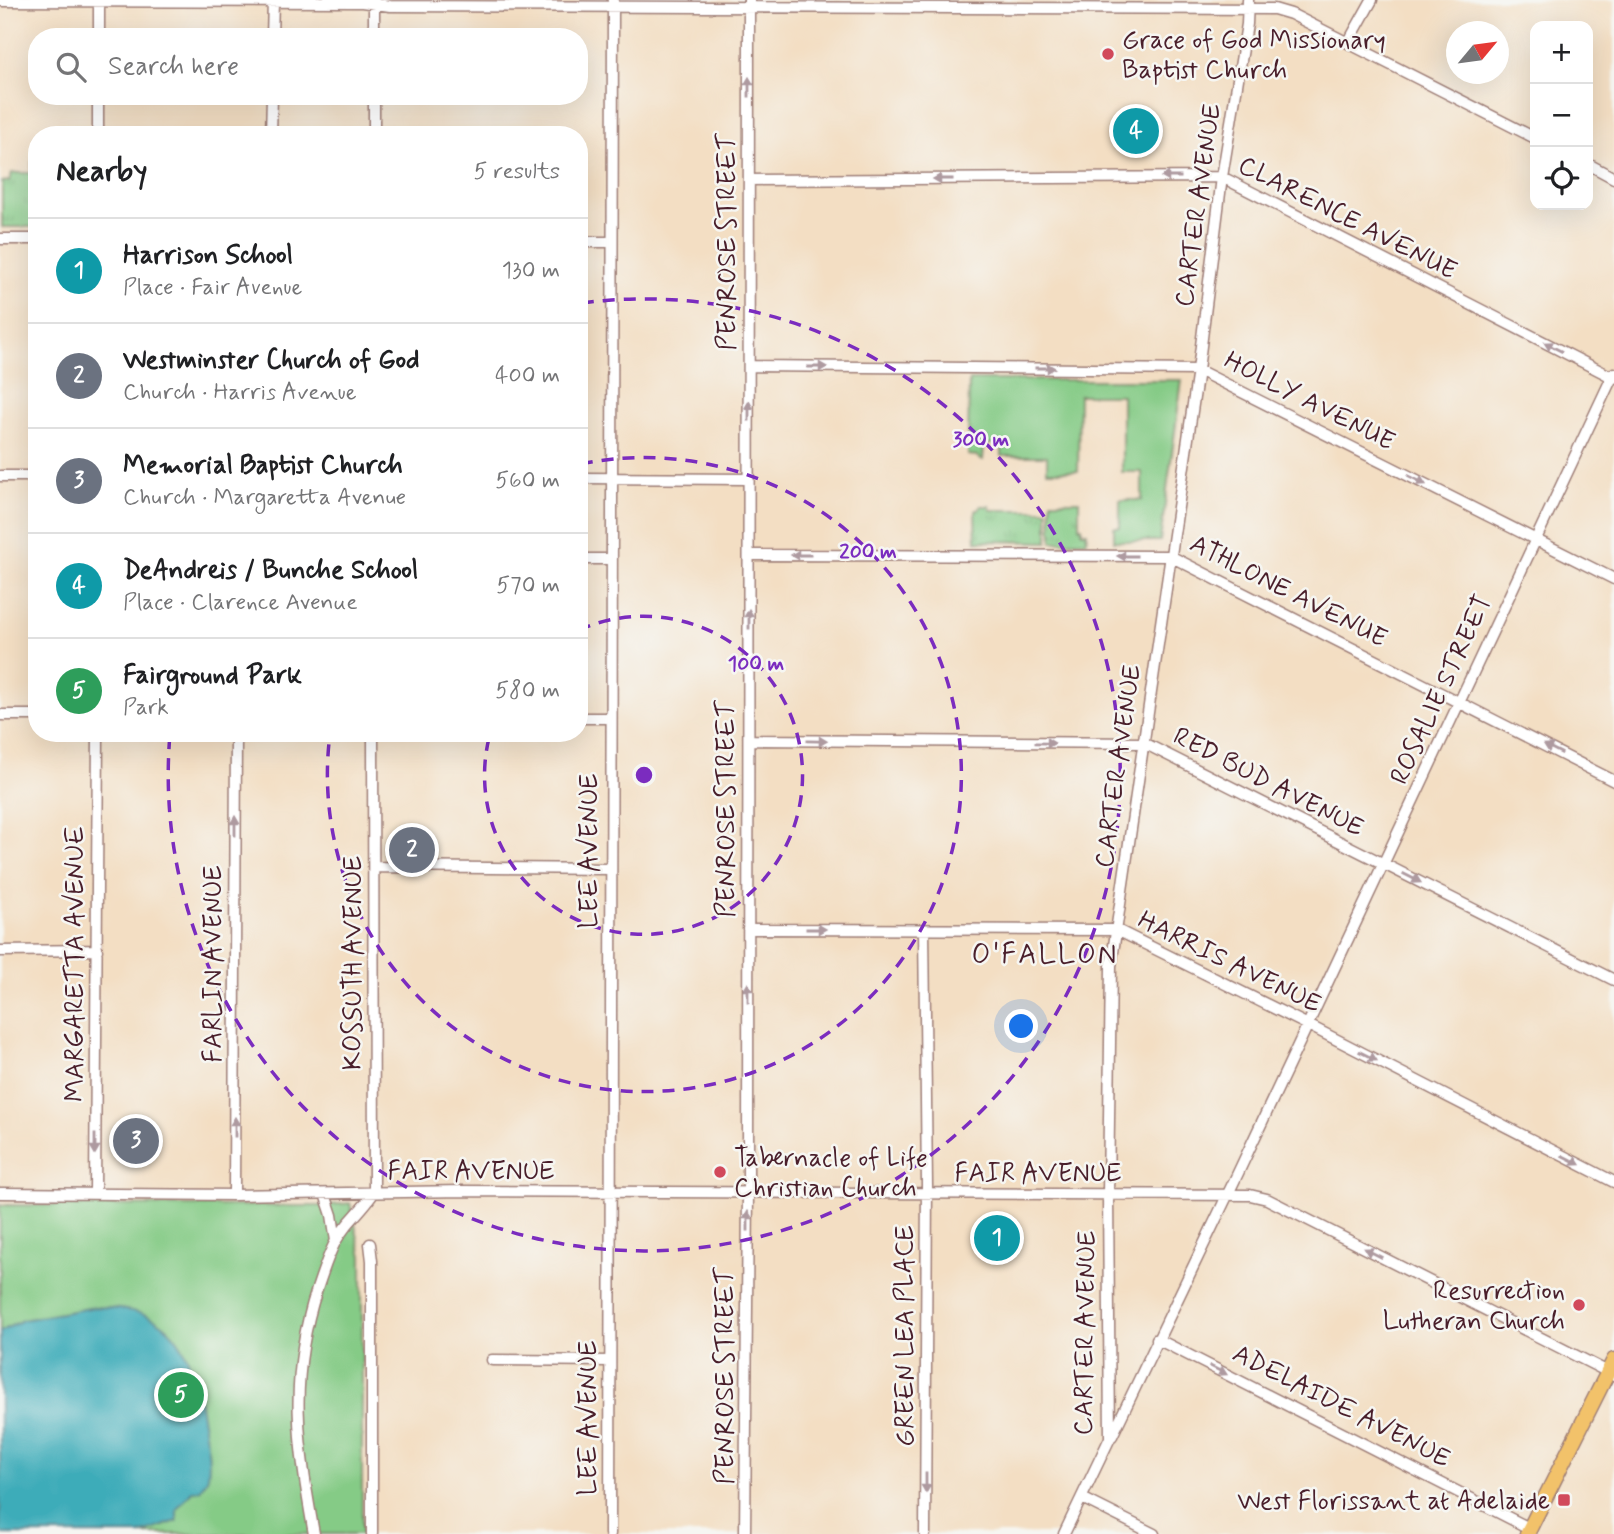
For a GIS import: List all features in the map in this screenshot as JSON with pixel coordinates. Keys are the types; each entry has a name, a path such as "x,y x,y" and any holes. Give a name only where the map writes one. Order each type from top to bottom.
{"main road":[{"path":"1533,1532 1612,1369"}],"street":[{"path":"1348,43 1372,0"},
{"path":"0,1 374,2 390,6 1248,5 1286,12 1530,135"},
{"path":"99,1 99,28"},
{"path":"272,28 273,1"},
{"path":"374,2 374,28"},
{"name":"LEE AVENUE","path":"610,1534 613,4"},
{"name":"PENROSE STREET","path":"745,1534 748,1193 749,4"},
{"name":"CARTER AVENUE","path":"1064,1534 1110,1438 1110,984 1248,5"},
{"path":"98,105 98,126"},
{"path":"271,126 272,105"},
{"path":"374,105 374,126"},
{"path":"1593,167 1614,178"},
{"name":"CLARENCE AVENUE","path":"749,180 1222,177 1613,376"},
{"path":"0,239 28,239"},
{"path":"588,242 612,243"},
{"name":"HOLLY AVENUE","path":"749,366 1198,370 1614,579"},
{"name":"ROSALIE STREET","path":"1227,1196 1613,376"},
{"path":"0,476 28,476"},
{"path":"588,478 748,479"},
{"name":"ATHLONE AVENUE","path":"748,555 1170,556 1614,780"},
{"path":"588,559 612,559"},
{"path":"0,715 28,715"},
{"path":"588,718 611,718"},
{"name":"RED BUD AVENUE","path":"749,740 1144,743 1614,980"},
{"name":"MARGARETTA AVENUE","path":"95,1194 97,742"},
{"name":"FARLIN AVENUE","path":"234,1195 236,742"},
{"name":"KOSSUTH AVENUE","path":"373,742 374,1192"},
{"path":"374,867 610,869"},
{"name":"HARRIS AVENUE","path":"748,929 1117,930 1614,1182"},
{"name":"GREEN LEA PLACE","path":"924,929 927,1195 925,1534"},
{"path":"0,951 97,950"},
{"path":"314,1534 298,1433 302,1346 312,1306 336,1241 374,1192"},
{"name":"FAIR AVENUE","path":"0,1193 1250,1195 1267,1199 1612,1369"},
{"path":"325,1194 336,1241"},
{"path":"1110,1438 1227,1196"},
{"path":"370,1244 372,1534"},
{"name":"ADELAIDE AVENUE","path":"1157,1339 1533,1532"},
{"path":"492,1360 610,1361"},
{"path":"1083,1498 1154,1534"}],"green space":[{"path":"12,173 28,173 28,227 2,227 2,182 10,181"},
{"path":"969,380 1182,380 1160,541 1114,541 1114,527 1120,527 1120,500 1142,500 1142,472 1122,472 1122,395 1079,395 1078,471 1047,471 1047,456 1002,456 1002,444 984,444 983,460 978,456 968,455"},
{"path":"1051,501 1079,501 1079,527 1082,527 1082,532 1087,532 1086,541 1052,542"},
{"path":"981,506 989,506 990,510 1048,510 1048,542 976,541 975,511"},
{"path":"350,1203 362,1256 362,1534 0,1534 0,1205 320,1206"}],"water":[{"path":"95,1307 121,1309 155,1319 172,1333 180,1344 187,1356 198,1395 209,1455 207,1478 200,1490 192,1491 177,1509 177,1521 140,1534 0,1534 0,1332 22,1320"}],"place":[{"name":"Grace of God Missionary Baptist Church","path":"1108,54"},
{"name":"DeAndreis / Bunche School","path":"1136,131"},
{"name":"Westminster Church of God","path":"412,850"},
{"name":"Memorial Baptist Church","path":"136,1141"},
{"name":"Tabernacle of Life Christian Church","path":"720,1172"},
{"name":"Harrison School","path":"997,1238"},
{"name":"Resurrection Lutheran Church","path":"1579,1305"},
{"name":"Fairground Park","path":"181,1395"},
{"name":"West Florissant at Adelaide","path":"1564,1500"}],"district":[{"name":"O'FALLON","path":"1045,953"}]}
